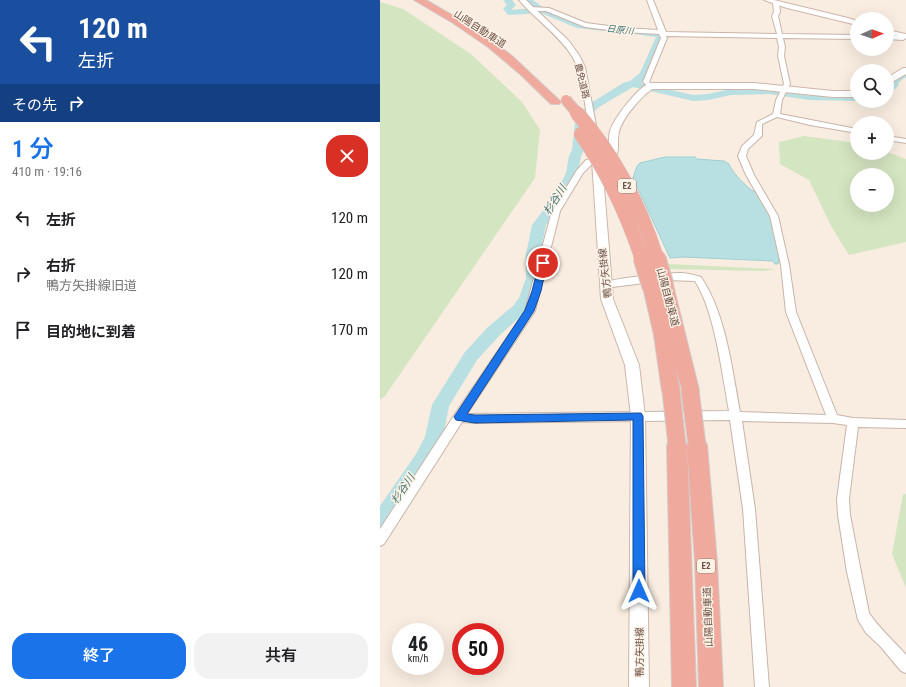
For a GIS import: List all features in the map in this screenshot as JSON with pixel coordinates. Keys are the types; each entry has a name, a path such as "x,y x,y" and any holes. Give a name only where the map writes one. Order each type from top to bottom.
{"highway":[{"name":"山陽自動車道","path":"419,0 455,19 509,56 532,78 560,101"},
{"name":"山陽自動車道","path":"431,0 468,20 517,54 542,75 611,181 658,286 690,390 687,445 684,687"},
{"name":"山陽自動車道","path":"658,286 662,335 671,391 687,445 706,562 711,687"}],"main road":[{"path":"767,0 791,8 829,14 850,21"},
{"path":"894,33 906,36"},
{"path":"894,78 906,70"},
{"path":"598,166 605,158 612,154 615,130 619,121 648,87 732,86 784,91 850,94"},
{"path":"593,129 602,132 615,130"},
{"name":"鴨方矢掛線","path":"598,166 607,299 632,365 638,416 639,687"}],"street":[{"name":"農免道路","path":"522,0 535,10 565,42 575,55 581,67 591,117 598,166"},
{"path":"648,87 646,82 664,38 664,33 650,0"},
{"path":"776,3 777,12 775,16 782,47 781,56 787,81 779,100 776,115"},
{"path":"535,10 559,13 585,25 638,31 664,33 850,37"},
{"path":"894,37 903,38 906,36"},
{"path":"833,419 791,312 785,265 774,216 750,175 742,156 745,148 758,136 759,123 776,115 850,130"},
{"path":"894,139 906,141"},
{"path":"380,540 459,417 530,311 556,211 580,172 589,162 598,166"},
{"path":"605,284 683,276 699,280 704,286 717,328 735,416 749,508 762,687"},
{"path":"459,417 475,419 735,416 833,419 853,422 906,424"},
{"path":"853,422 843,499 844,515 863,615 871,628 885,641 906,666"}],"green space":[{"path":"380,2 403,9 471,54 522,102 540,130 535,178 385,396 380,400"},
{"path":"804,136 850,142 850,160 894,160 894,155 906,159 906,242 849,255 831,226 809,180 780,164 779,142"},
{"path":"668,264 776,269 765,271 670,269"},
{"path":"903,494 906,494 906,588 892,554"}],"water":[{"path":"665,157 695,157 697,159 724,161 729,164 740,180 757,193 766,207 774,227 779,257 778,264 775,264 773,261 683,257 670,258 633,178 637,166 640,163"}],"waterway":[{"path":"507,0 512,5 507,9 511,13 541,10"},
{"name":"日原川","path":"528,0 541,10"},
{"name":"日原川","path":"541,10 554,14 577,25 604,28"},
{"name":"日原川","path":"633,84 644,75 661,37 659,34 637,32"},
{"name":"杉谷川","path":"894,80 906,73"},
{"name":"杉谷川","path":"380,522 423,459 434,437 441,405 471,356 494,331 518,310 526,299 533,278 533,254 539,225 562,193 572,173 575,156 578,150 581,123 585,114 595,105 627,85 633,84"},
{"name":"杉谷川","path":"633,84 693,98 708,97 731,92 769,91 809,97 850,98"}],"route":[{"path":"543,263 530,311 459,417 475,419 638,416 639,591"}]}
